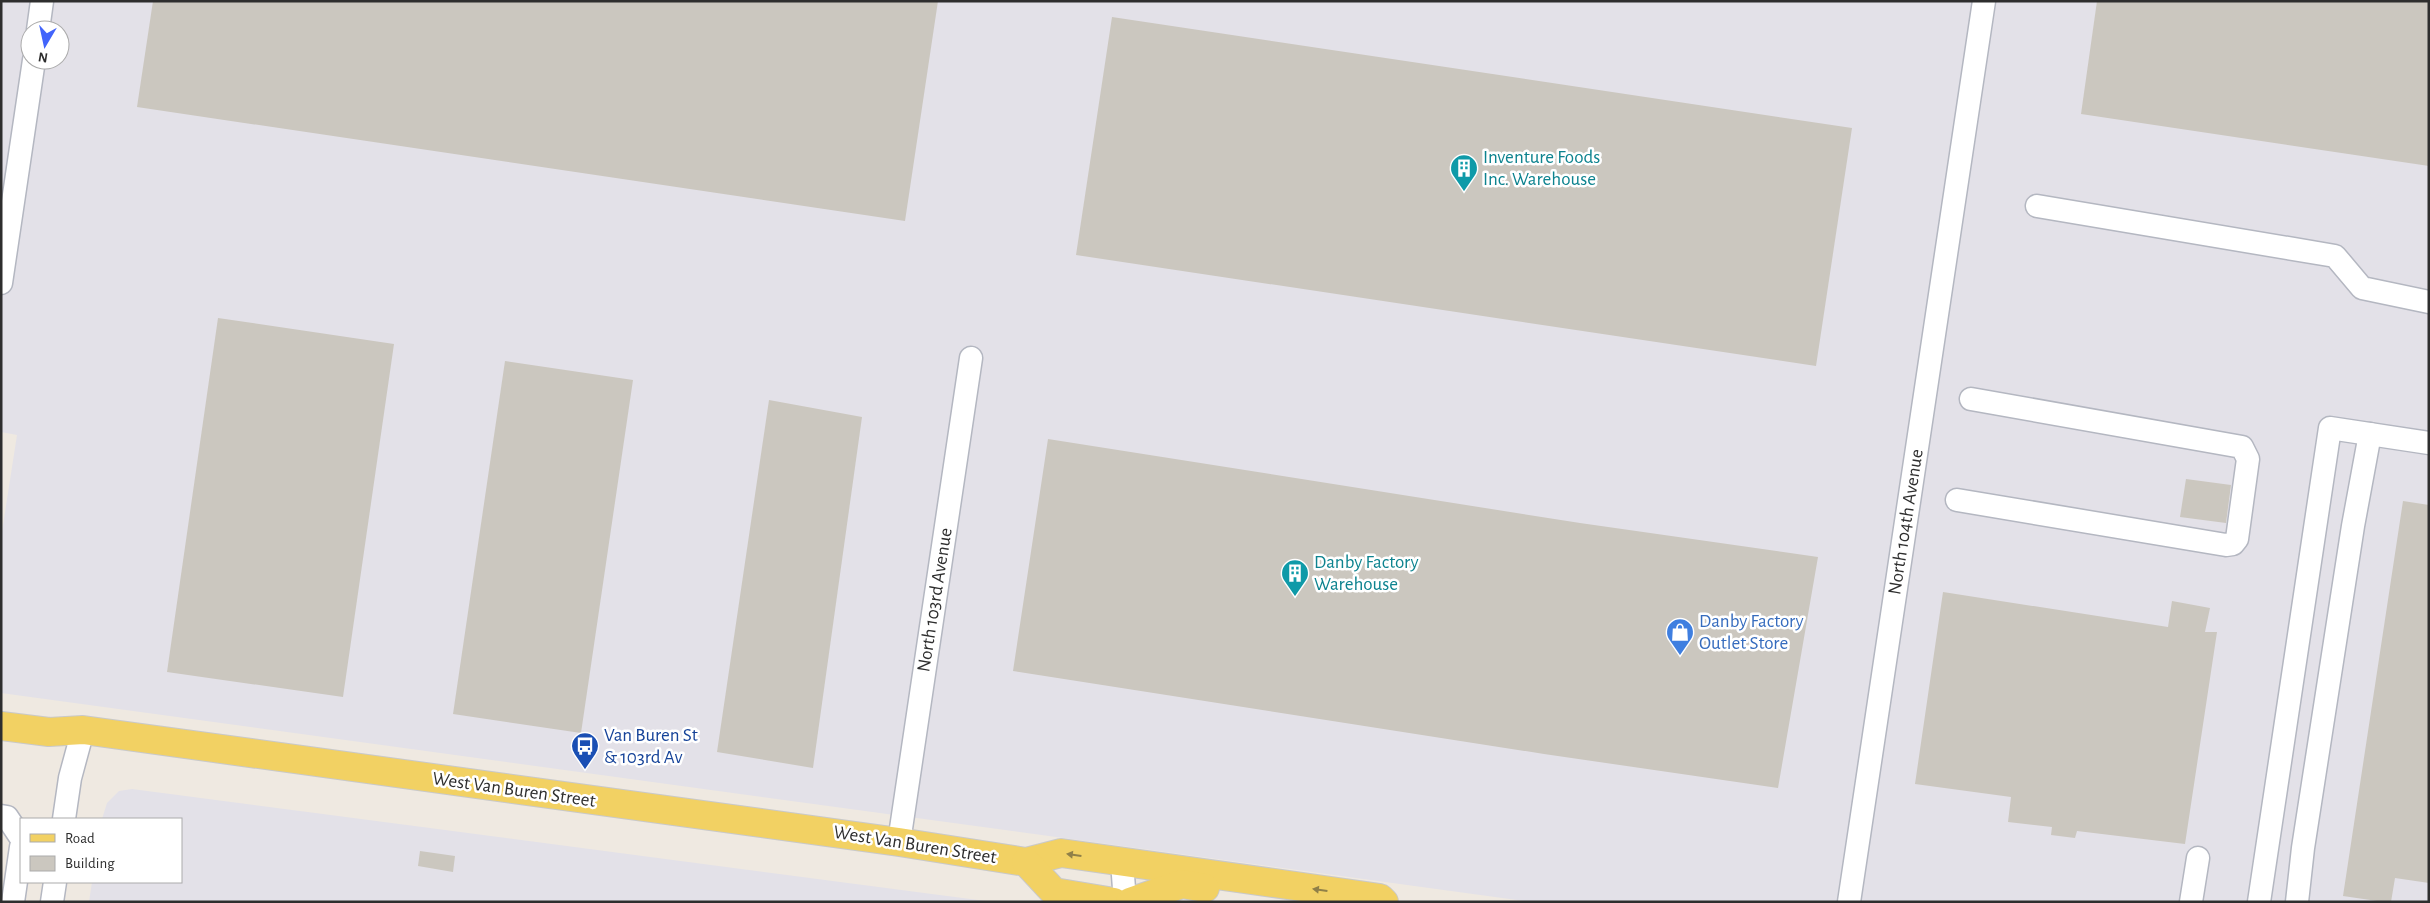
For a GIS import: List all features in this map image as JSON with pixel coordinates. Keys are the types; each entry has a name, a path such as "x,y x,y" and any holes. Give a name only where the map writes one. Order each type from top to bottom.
{"main road":[{"name":"West Van Buren Street","path":"1,726 50,732 84,730 899,842 1026,862 1061,853 1380,898 1384,902"},
{"path":"1026,862 1054,892 1114,902"},
{"path":"1130,902 1182,884 1269,896 1292,886"},
{"path":"1140,902 1160,899 1194,902"}],"street":[{"path":"39,20 42,1"},
{"name":"North 104th Avenue","path":"1849,902 1984,1"},
{"path":"1,283 33,70"},
{"path":"2037,206 2335,256 2362,288 2429,302"},
{"name":"North 103rd Avenue","path":"899,842 971,358"},
{"path":"1957,500 2226,545 2233,544 2237,539 2248,459 2242,447 1971,399"},
{"path":"2258,902 2330,428 2429,443"},
{"path":"2297,902 2303,848 2348,555 2370,434"},
{"path":"64,818 70,778 84,730"},
{"path":"1,816 8,817 20,836"},
{"path":"13,902 20,853"},
{"path":"2191,902 2198,858"},
{"path":"1122,862 1125,902"},
{"path":"52,902 55,883"}],"shaded area":[{"path":"1,1 2429,1 2429,902 1532,902 1,693 1,538 17,435 1,432"},
{"path":"132,789 993,902 89,902 92,883 182,883 182,818 102,818 107,803 119,791"}],"building":[{"path":"153,1 938,1 905,221 137,107"},
{"path":"2097,1 2429,1 2429,166 2081,114"},
{"name":"Inventure Foods Inc. Warehouse","path":"1112,17 1852,128 1816,366 1076,255"},
{"path":"218,318 394,344 343,697 167,672"},
{"path":"505,361 633,380 581,733 453,714"},
{"path":"769,400 862,417 813,768 717,752"},
{"name":"Danby Factory Warehouse","path":"1048,439 1580,523 1818,557 1778,788 1544,754 1013,671"},
{"path":"2186,479 2231,485 2226,523 2180,517"},
{"path":"2403,501 2429,505 2429,883 2395,878 2391,902 2384,902 2343,896"},
{"path":"1943,592 2168,627 2172,601 2210,608 2205,632 2217,632 2185,844 2077,831 2075,838 2051,835 2052,827 2008,822 2011,797 1915,784"},
{"path":"420,851 455,856 453,872 418,866"}],"place":[{"name":"Inventure Foods Inc. Warehouse","path":"1464,192"},
{"name":"Danby Factory Warehouse","path":"1295,597"},
{"name":"Danby Factory Outlet Store","path":"1680,656"},
{"name":"Van Buren St & 103rd Av","path":"585,770"}]}
